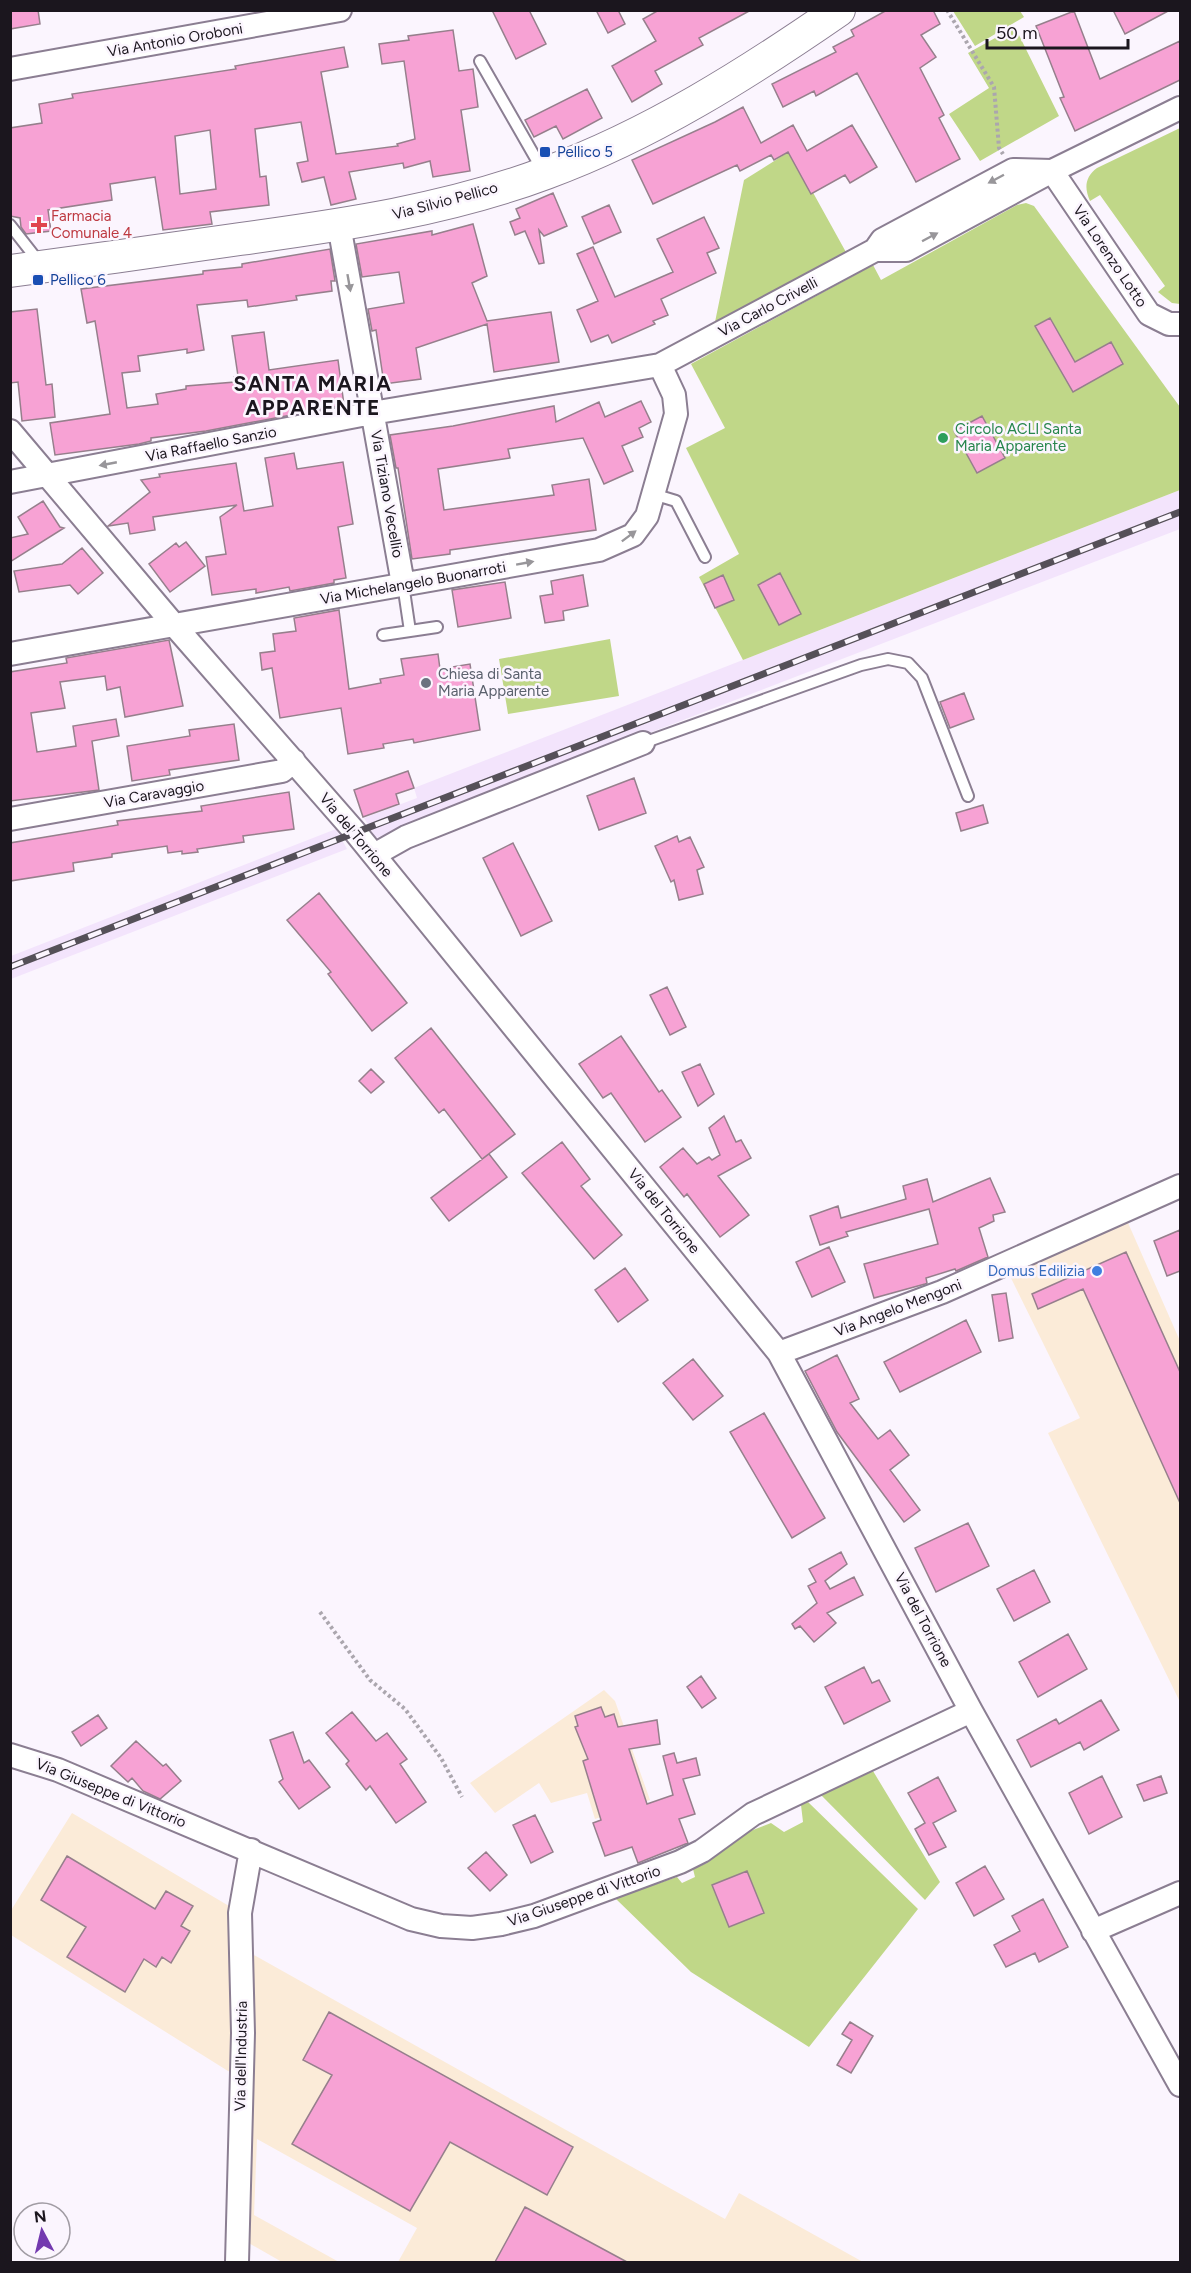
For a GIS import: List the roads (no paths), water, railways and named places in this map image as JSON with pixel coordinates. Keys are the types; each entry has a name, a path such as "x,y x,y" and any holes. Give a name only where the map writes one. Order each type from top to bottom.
{"main road":[{"name":"Via Silvio Pellico","path":"10,271 339,225 448,202 545,174 598,151 693,102 775,54 838,10"}],"street":[{"name":"Via Antonio Oroboni","path":"10,69 340,10"},
{"name":"Via Carlo Crivelli","path":"875,250 906,250 1052,171 1180,108"},
{"name":"Via Carlo Crivelli","path":"660,365 875,250 882,240 1013,170 1052,171"},
{"name":"Via Lorenzo Lotto","path":"1052,171 1149,314 1169,324 1180,324"},
{"name":"Via Tiziano Vecellio","path":"339,225 403,584"},
{"name":"Via Raffaello Sanzio","path":"10,482 372,413 660,365"},
{"name":"Via Michelangelo Buonarroti","path":"10,654 612,546 633,535 641,525 653,494 676,414 674,395 660,365"},
{"name":"Via del Torrione","path":"10,431 174,625 374,855 779,1353 971,1711 1180,2085"},
{"path":"374,855 405,837 643,743"},
{"name":"Via Caravaggio","path":"10,819 282,771 294,761"},
{"name":"Via Angelo Mengoni","path":"779,1353 942,1292 1180,1186"},
{"name":"Via Giuseppe di Vittorio","path":"10,1755 58,1770 411,1919 441,1926 472,1928 534,1916 687,1860 753,1814 971,1711"},
{"name":"Via dell'Industria","path":"237,2262 243,2033 240,1913 251,1850"},
{"path":"1093,1931 1180,1893"}],"lane":[{"path":"480,61 545,174"},
{"path":"10,225 43,267"},
{"path":"653,494 675,501 705,557"},
{"path":"403,584 410,631"},
{"path":"383,635 437,627"},
{"path":"643,743 828,675 888,659 908,663 922,678 968,796"}],"railway":[{"path":"10,967 1180,512"}],"place":[{"name":"Pellico 5","path":"545,152"},
{"name":"Farmacia Comunale 4","path":"39,225"},
{"name":"Pellico 6","path":"38,280"},
{"name":"Circolo ACLI Santa Maria Apparente","path":"943,438"},
{"name":"Chiesa di Santa Maria Apparente","path":"426,683"},
{"name":"Domus Edilizia","path":"1097,1271"}],"district":[{"name":"SANTA MARIA APPARENTE","path":"313,395"}]}
